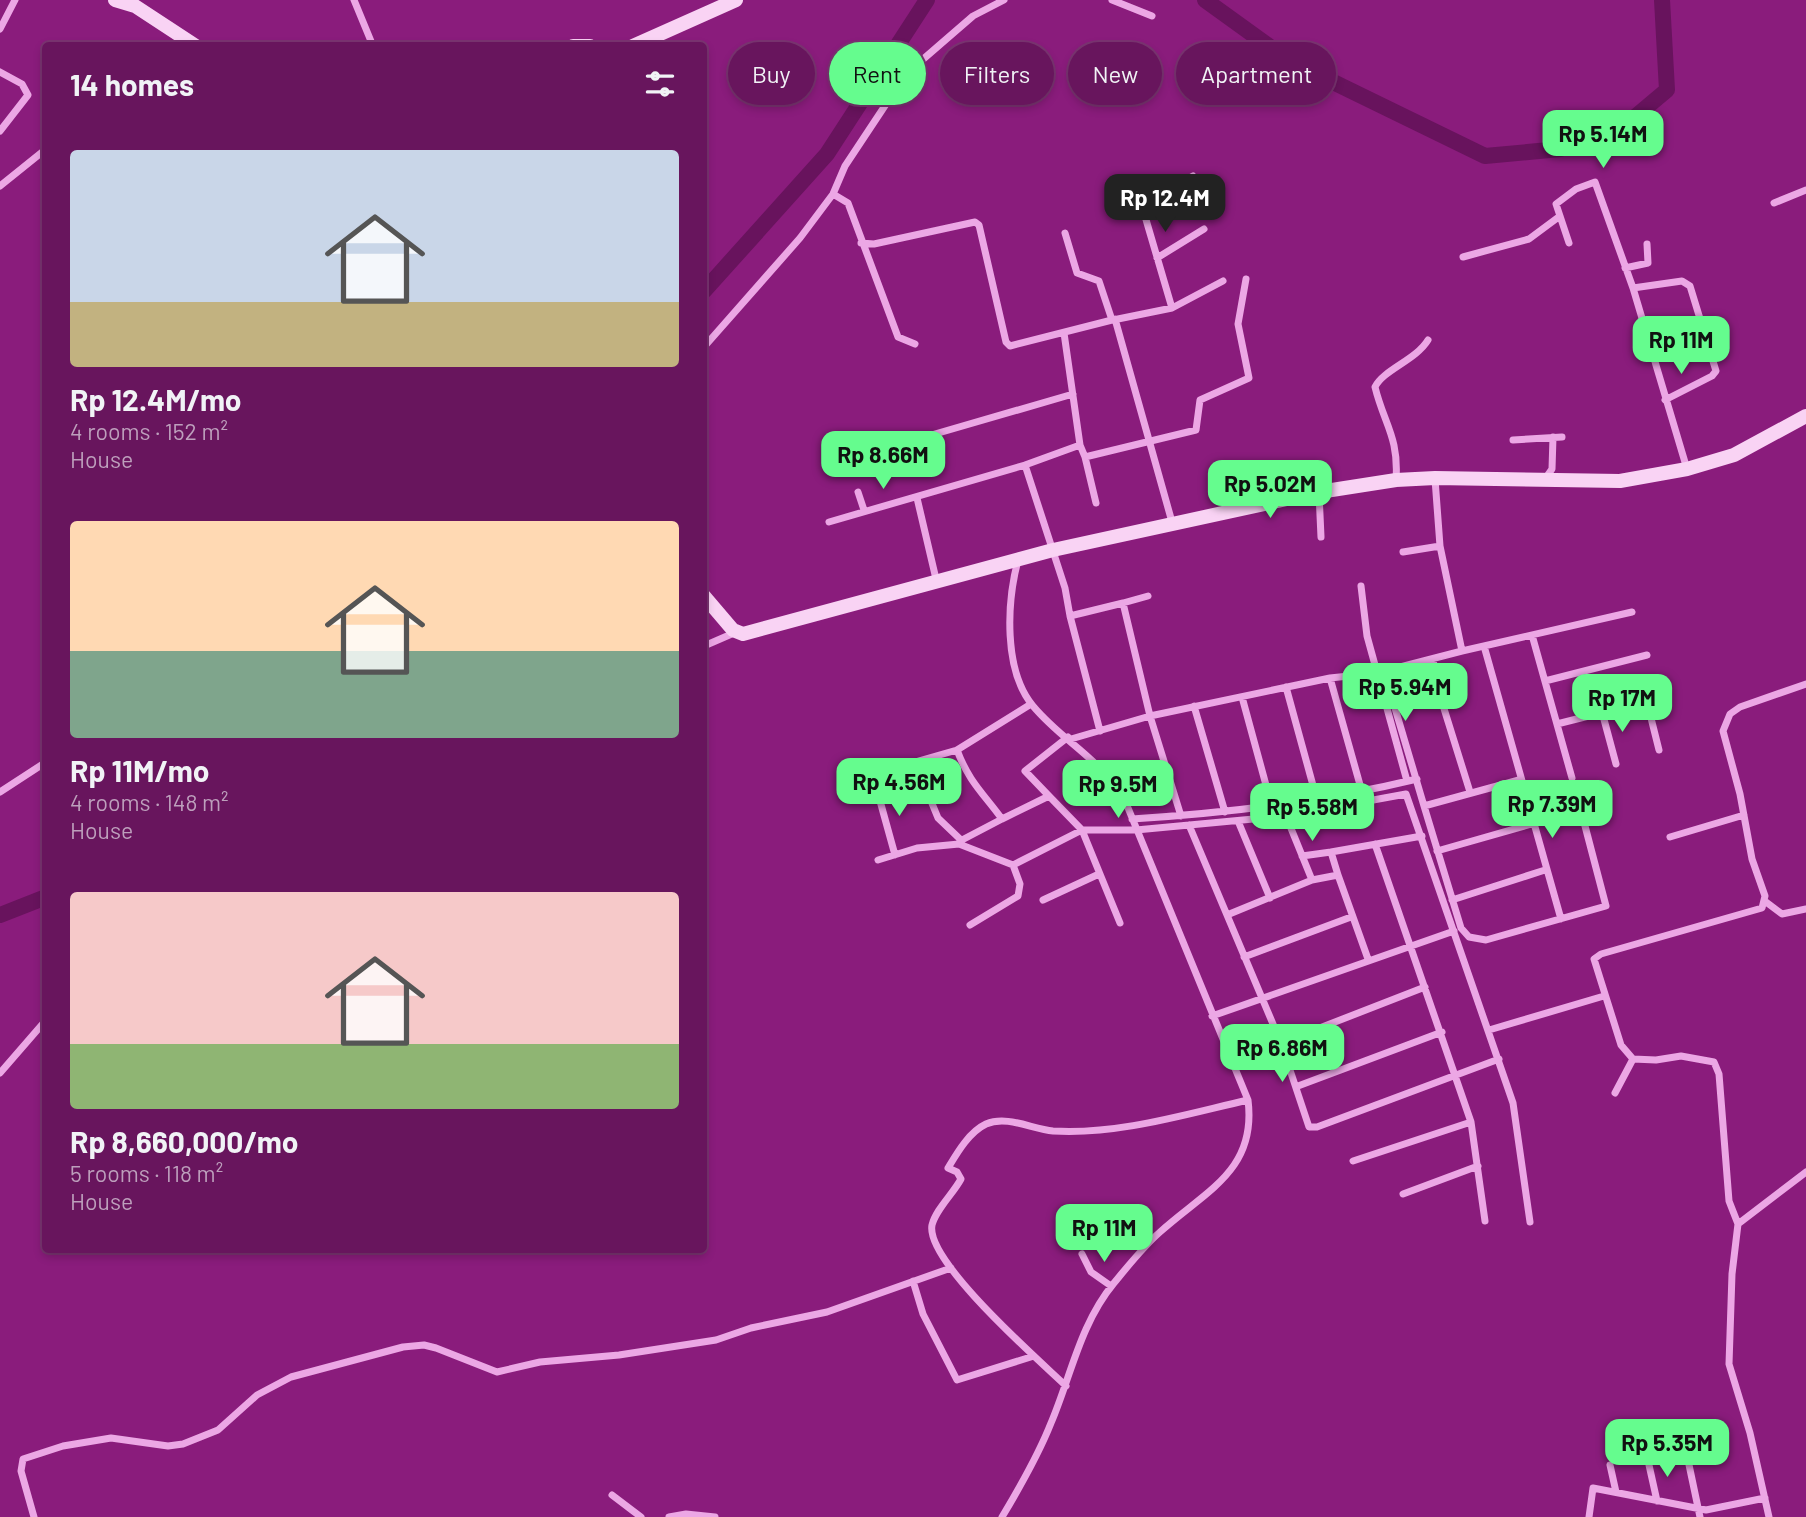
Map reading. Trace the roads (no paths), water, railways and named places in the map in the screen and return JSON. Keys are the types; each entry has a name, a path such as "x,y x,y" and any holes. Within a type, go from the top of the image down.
{"street":[{"path":"0,29 15,0"},
{"path":"115,0 136,3 190,42"},
{"path":"354,0 371,42"},
{"path":"642,42 736,0"},
{"path":"707,344 756,290 833,194 845,166 906,74 973,16 1004,0"},
{"path":"1112,0 1152,16"},
{"path":"0,72 22,84 28,95 0,131"},
{"path":"0,186 42,152"},
{"path":"1172,307 1142,204 1194,176"},
{"path":"1569,243 1556,208 1557,202 1576,189 1595,182 1633,288 1687,469"},
{"path":"1774,203 1806,190"},
{"path":"833,194 848,203 898,337 915,344"},
{"path":"1463,257 1528,239 1560,216"},
{"path":"861,243 874,244 975,222 979,225 1006,344 1013,345 1172,307 1223,281"},
{"path":"1157,258 1204,229"},
{"path":"1065,233 1077,272 1100,283 1114,320 1172,523"},
{"path":"1625,268 1648,263 1647,244"},
{"path":"1085,457 1193,432 1198,426 1200,400 1249,378 1238,324 1246,279"},
{"path":"1633,288 1688,283 1717,371 1665,400"},
{"path":"1065,333 1080,445 1096,503"},
{"path":"1396,480 1398,465 1392,430 1375,387 1379,380 1405,364 1429,340"},
{"path":"904,443 1073,394"},
{"path":"707,599 735,632 743,634 936,579 1172,523 1319,492 1396,480 1435,478 1620,481 1687,469 1734,455 1806,416"},
{"path":"1545,480 1552,469 1553,437"},
{"path":"1513,440 1562,437"},
{"path":"829,522 1025,465 1080,445"},
{"path":"1025,465 1065,587 1100,731"},
{"path":"1435,478 1440,546 1462,651"},
{"path":"858,492 864,510"},
{"path":"1319,492 1321,537"},
{"path":"917,498 936,579"},
{"path":"1403,552 1440,546"},
{"path":"1002,1517 1038,1452 1066,1386 1081,1341 1111,1286 1159,1233 1220,1185 1243,1153 1251,1121 1248,1100 1132,818 1114,782 1031,704 1013,659 1008,626 1011,584 1018,559"},
{"path":"1361,586 1367,636 1417,779 1461,928 1476,940 1606,905 1532,635"},
{"path":"1070,616 1148,596"},
{"path":"1123,603 1150,716 1181,816"},
{"path":"1120,923 1082,830 1025,771 1069,738 1194,706 1331,678 1380,672 1632,611"},
{"path":"707,645 735,632"},
{"path":"1484,646 1519,780 1561,919"},
{"path":"1545,681 1647,655"},
{"path":"1433,660 1470,792"},
{"path":"1380,672 1407,781"},
{"path":"1331,678 1362,792"},
{"path":"1806,684 1740,707 1725,720 1725,741 1766,902 1782,914 1806,909"},
{"path":"1286,687 1317,800"},
{"path":"1242,697 1272,807"},
{"path":"895,855 877,790 880,780 888,772 957,750 1031,704"},
{"path":"1557,724 1646,704 1659,750"},
{"path":"1194,706 1225,812"},
{"path":"1601,712 1616,764"},
{"path":"957,750 975,789 1002,819"},
{"path":"915,762 938,818 960,841 1013,865 1020,884 1018,896 970,925"},
{"path":"0,792 42,765"},
{"path":"1132,818 1272,807 1362,792 1417,779"},
{"path":"1424,806 1519,780"},
{"path":"1013,865 1082,830 1136,830 1286,816 1406,794 1499,1059 1517,1119 1530,1222"},
{"path":"878,860 927,846 960,841 1049,796"},
{"path":"1437,851 1581,810"},
{"path":"1670,837 1744,815"},
{"path":"1286,816 1312,880"},
{"path":"1238,821 1270,898"},
{"path":"1189,825 1281,1042 1298,1086 1306,1124 1313,1128 1499,1059"},
{"path":"1302,856 1422,836"},
{"path":"1375,844 1457,1075 1471,1122 1485,1221"},
{"path":"1331,852 1351,917 1368,959"},
{"path":"1452,900 1545,870"},
{"path":"1043,900 1099,874"},
{"path":"1227,915 1312,880 1338,875"},
{"path":"1633,1059 1621,1045 1594,964 1596,956 1755,911 1766,902"},
{"path":"1244,957 1351,917"},
{"path":"1212,1016 1454,931"},
{"path":"1281,1042 1425,988"},
{"path":"1489,1030 1604,996"},
{"path":"0,1073 42,1025"},
{"path":"1298,1086 1442,1032"},
{"path":"1633,1059 1698,1056 1714,1062 1717,1067 1729,1201 1738,1224 1730,1300 1729,1364 1769,1517"},
{"path":"1615,1093 1633,1059"},
{"path":"1066,1386 988,1313 951,1268 932,1226 961,1179 957,1172 948,1168 978,1129 1006,1121 1031,1129 1076,1130 1151,1122 1248,1100"},
{"path":"1353,1161 1471,1122"},
{"path":"1403,1194 1478,1166"},
{"path":"1738,1224 1806,1172"},
{"path":"1082,1254 1091,1272 1111,1286"},
{"path":"34,1517 21,1471 23,1459 63,1446 111,1438 168,1446 183,1444 218,1430 257,1395 291,1377 413,1346 436,1348 497,1372 540,1362 609,1357 716,1340 751,1328 827,1312 951,1268"},
{"path":"913,1281 923,1314 957,1380 1034,1356"},
{"path":"1688,1460 1699,1513"},
{"path":"1610,1465 1616,1492"},
{"path":"1649,1465 1657,1500"},
{"path":"1589,1517 1593,1488 1657,1500 1699,1513 1765,1498"},
{"path":"612,1495 641,1517"},
{"path":"669,1517 687,1514 715,1517"}],"waterway":[{"path":"707,288 827,154 927,0"},
{"path":"1205,0 1288,60 1485,156 1560,149 1629,122 1667,90 1662,0"},
{"path":"0,915 42,899"}]}
